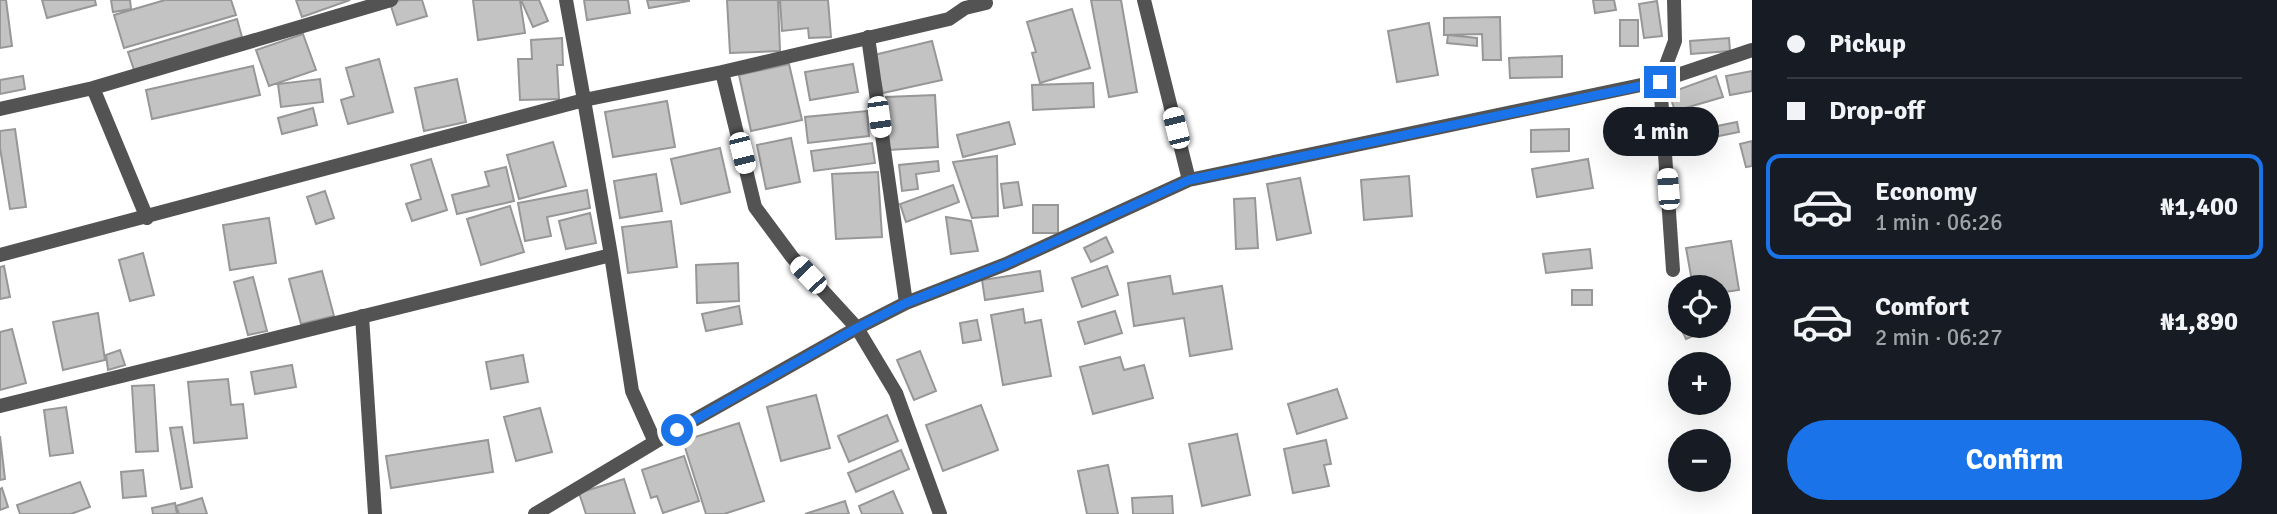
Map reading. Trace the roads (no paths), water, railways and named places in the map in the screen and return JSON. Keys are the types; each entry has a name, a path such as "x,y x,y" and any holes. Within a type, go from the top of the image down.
{"street":[{"path":"0,109 93,88 391,0"},
{"path":"566,0 632,391 655,442"},
{"path":"1144,0 1189,180"},
{"path":"1673,270 1660,82 1675,41 1674,0"},
{"path":"0,255 584,100 722,72 949,19 965,8 990,1"},
{"path":"868,37 906,303"},
{"path":"535,514 655,442 857,328 906,303 1006,264 1189,180 1660,82 1752,50"},
{"path":"722,72 755,207 792,257 857,328 896,393 940,514"},
{"path":"93,88 147,218"},
{"path":"0,406 611,255"},
{"path":"362,316 375,514"}]}
